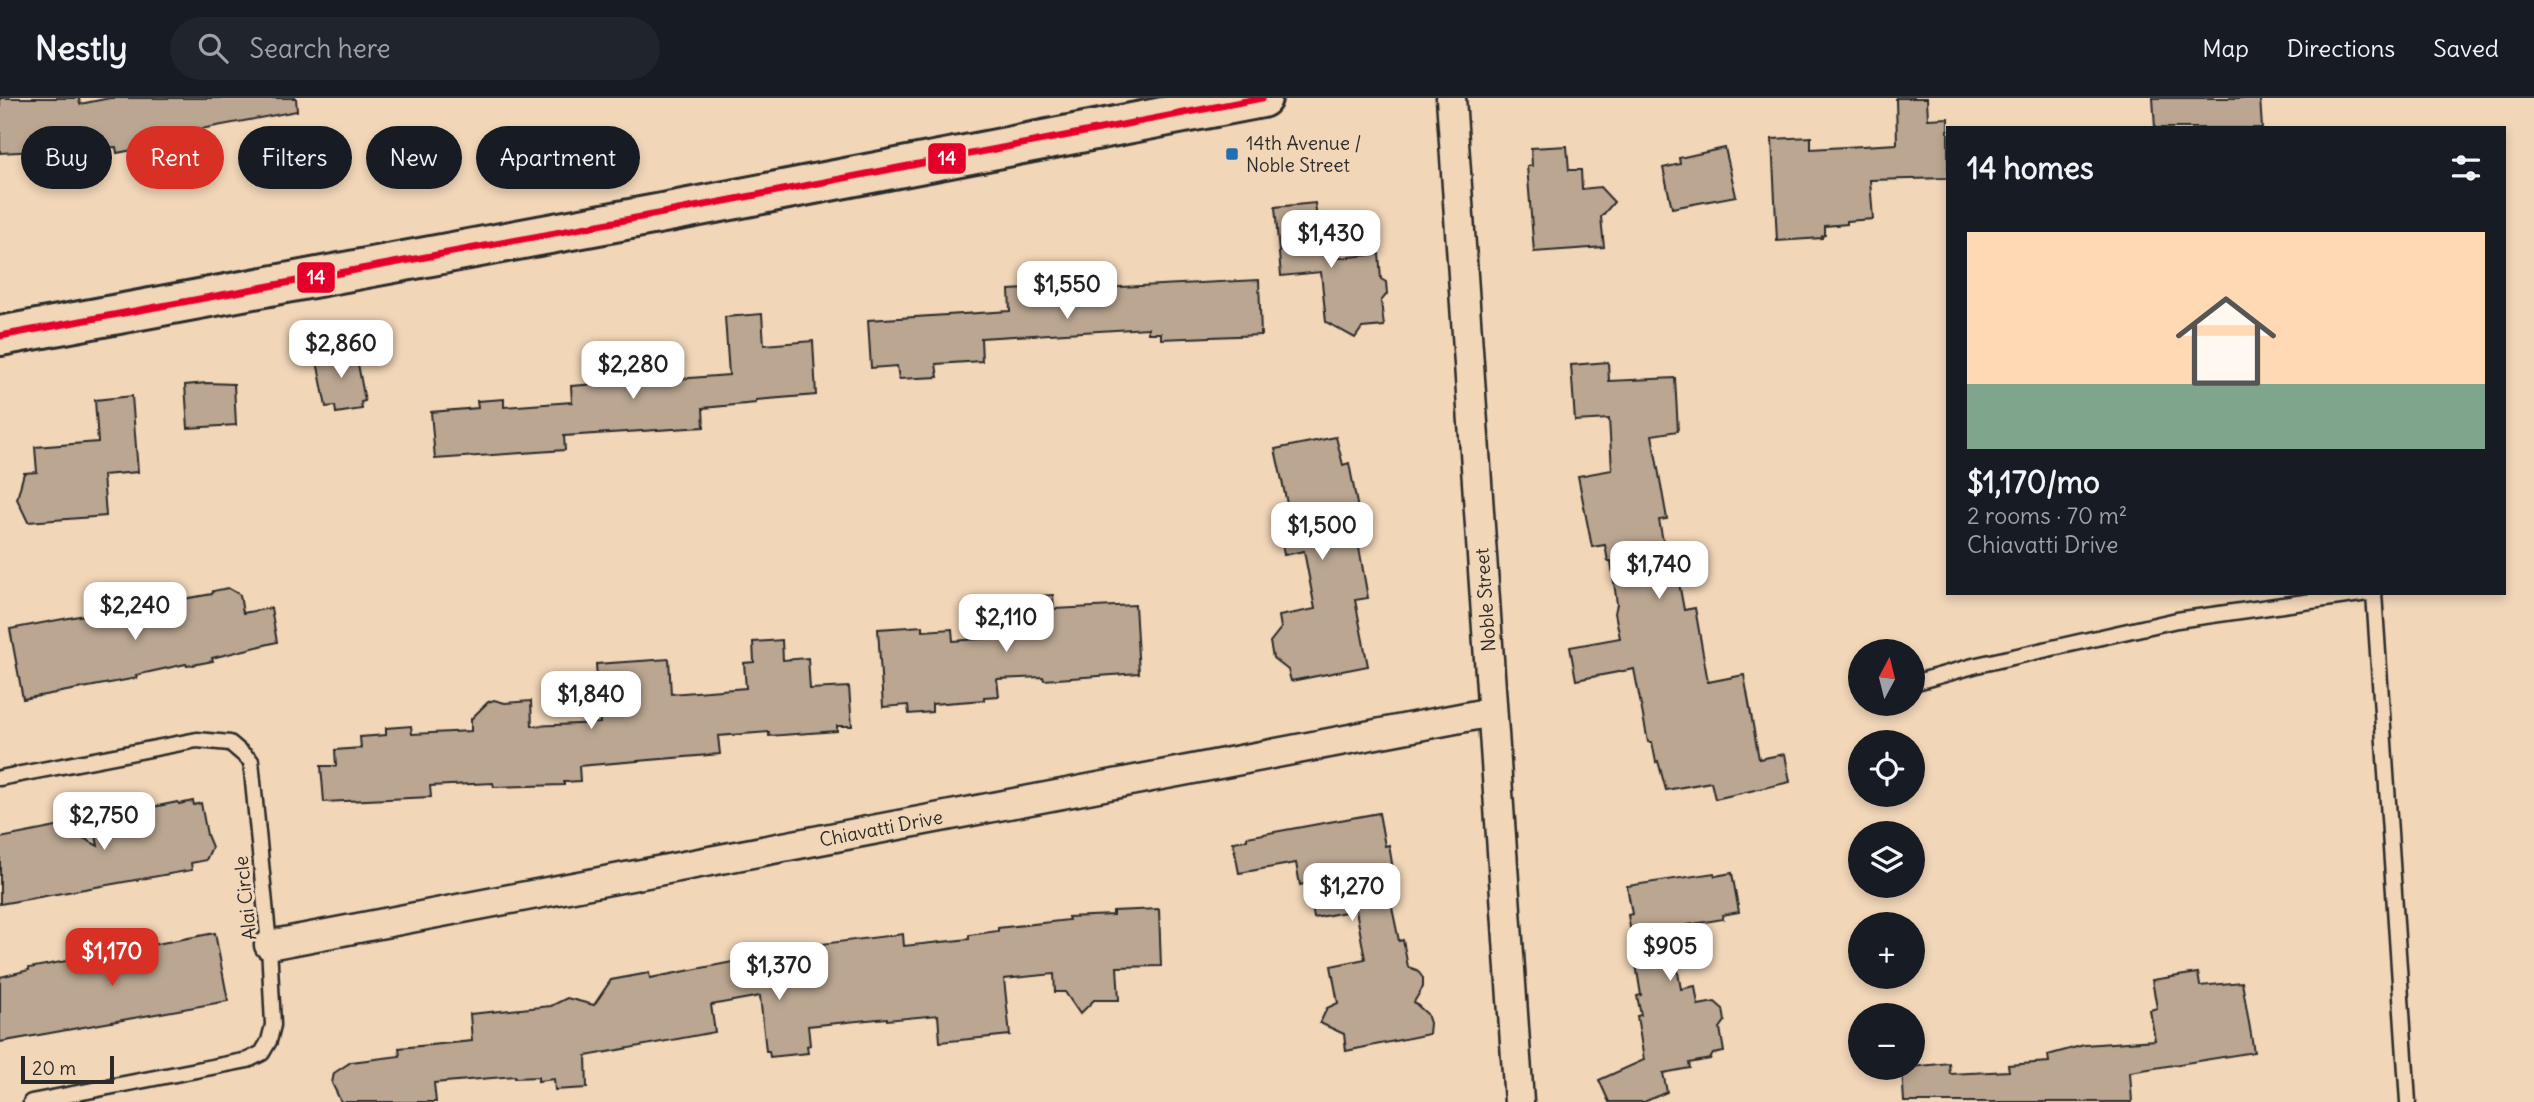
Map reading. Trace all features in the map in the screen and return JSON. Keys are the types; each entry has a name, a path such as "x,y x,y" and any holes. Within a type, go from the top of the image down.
{"main road":[{"path":"0,336 1262,98"}],"street":[{"name":"Noble Street","path":"1451,98 1519,1102"},
{"name":"Chiavatti Drive","path":"269,945 1492,712"}],"lane":[{"path":"1925,680 1977,665 2177,620 2354,595"},
{"path":"2374,595 2407,1102"},
{"name":"Alai Circle","path":"0,778 197,740 230,743 251,761 269,945 273,1025 269,1041 262,1053 248,1060 31,1102"}],"building":[{"path":"0,98 79,98 80,104 110,98 296,98 297,111 216,126 126,126 126,151 117,153 116,147 112,147 112,126 21,126 21,152 0,153"},
{"path":"1896,98 1927,98 1928,119 1948,118 1946,178 1870,180 1873,219 1825,226 1825,235 1822,238 1777,241 1772,139 1811,137 1811,149 1897,144"},
{"path":"2153,98 2260,98 2262,126 2155,126"},
{"path":"1567,146 1569,170 1581,170 1582,189 1600,187 1614,202 1601,217 1604,247 1534,252 1527,166 1532,166 1531,148"},
{"path":"1725,148 1736,196 1672,208 1663,168 1680,164 1679,158"},
{"path":"1315,203 1317,220 1326,219 1330,259 1379,254 1381,279 1386,282 1387,294 1381,301 1384,326 1362,328 1355,338 1326,322 1321,272 1281,276 1275,207"},
{"path":"1259,280 1261,335 1161,339 1161,333 1148,333 1148,328 981,338 982,361 936,364 938,377 899,379 897,366 871,368 868,320 1010,311 1009,290 1101,284 1101,288"},
{"path":"762,314 764,345 813,341 816,395 703,408 704,427 564,436 565,450 435,459 431,412 478,408 477,401 504,399 504,407 572,402 571,386 624,382 624,374 650,373 650,381 729,375 725,317"},
{"path":"355,348 365,401 361,402 362,409 336,413 335,406 326,407 316,356"},
{"path":"1608,362 1609,381 1675,378 1678,431 1652,435 1667,519 1659,520 1669,573 1677,572 1684,610 1695,608 1708,682 1744,675 1759,759 1785,754 1790,782 1715,799 1711,782 1666,790 1652,742 1648,742 1634,669 1576,680 1570,647 1620,638 1611,561 1608,561 1605,545 1592,547 1578,476 1612,470 1609,419 1575,421 1571,365"},
{"path":"234,384 236,425 188,428 185,385"},
{"path":"132,396 138,472 103,475 106,516 28,522 17,499 24,473 37,472 35,447 98,442 95,400"},
{"path":"1336,437 1343,465 1349,463 1364,540 1358,542 1368,598 1355,600 1368,666 1291,681 1288,670 1273,658 1270,642 1281,628 1279,616 1315,609 1304,551 1284,555 1278,520 1290,517 1275,449"},
{"path":"228,588 240,595 243,613 271,608 277,642 212,658 213,661 186,664 136,675 137,678 23,699 10,629 169,599 172,601 212,594 213,591"},
{"path":"1053,595 1054,609 1135,605 1139,673 1044,680 1043,677 997,679 999,696 984,697 984,700 932,704 932,712 909,714 908,705 883,707 878,629 923,626 923,631 952,629 953,641 1018,636 1016,597"},
{"path":"782,640 783,660 808,658 810,689 849,687 852,726 837,726 837,731 769,736 769,732 718,736 720,754 579,766 580,781 564,782 564,785 494,787 493,783 430,786 431,797 324,802 321,766 336,766 335,750 361,748 360,737 386,735 386,728 411,726 412,734 471,731 471,719 488,702 494,700 505,703 531,701 532,726 600,723 596,664 669,659 671,694 746,688 744,663 754,662 753,642"},
{"path":"193,801 194,805 201,803 212,847 206,860 191,863 192,870 0,904 0,838 61,826 98,846 93,819"},
{"path":"1379,813 1385,846 1389,845 1393,869 1389,870 1394,898 1391,903 1399,941 1403,940 1408,967 1417,970 1423,978 1423,987 1414,1002 1427,1014 1429,1034 1346,1051 1344,1034 1320,1023 1327,1008 1338,1003 1331,966 1365,959 1356,910 1314,918 1308,883 1300,885 1296,863 1239,873 1233,842 1247,840 1247,837"},
{"path":"1714,873 1715,876 1732,873 1739,912 1722,915 1723,919 1687,925 1688,931 1671,934 1681,989 1695,986 1698,1005 1715,1002 1723,1009 1725,1021 1720,1028 1724,1052 1713,1054 1710,1059 1689,1063 1690,1068 1663,1073 1667,1092 1644,1102 1609,1102 1599,1080 1644,1060 1637,1016 1641,1015 1637,996 1641,995 1628,915 1632,914 1627,886"},
{"path":"1159,909 1161,966 1117,967 1119,1000 1094,1000 1080,1014 1065,992 1055,992 1054,974 1004,979 1010,1035 940,1042 938,1015 887,1018 808,1026 808,1053 770,1057 769,1051 766,1051 760,996 711,1005 715,1032 586,1056 587,1088 555,1090 554,1079 538,1081 538,1077 515,1076 434,1083 436,1102 341,1102 332,1083 334,1073 351,1062 400,1056 399,1048 472,1041 470,1014 551,1006 567,998 594,1005 611,980 649,973 650,978 743,960 743,957 773,954 772,950 903,934 904,946 969,939 969,935 998,931 998,928 1069,920 1068,917"},
{"path":"215,933 228,1001 0,1042 0,977 29,968"},
{"path":"2198,973 2200,986 2242,982 2254,1052 2130,1072 2132,1102 1904,1102 1903,1080 1925,1080 1925,1066 1949,1063 1950,1074 2009,1071 2008,1065 2049,1062 2048,1055 2084,1045 2155,1040 2150,1010 2157,1008 2152,980"}],"transit line":[{"name":"14","path":"0,336 1262,98"}],"place":[{"name":"14th Avenue / Noble Street","path":"1232,154"}]}
